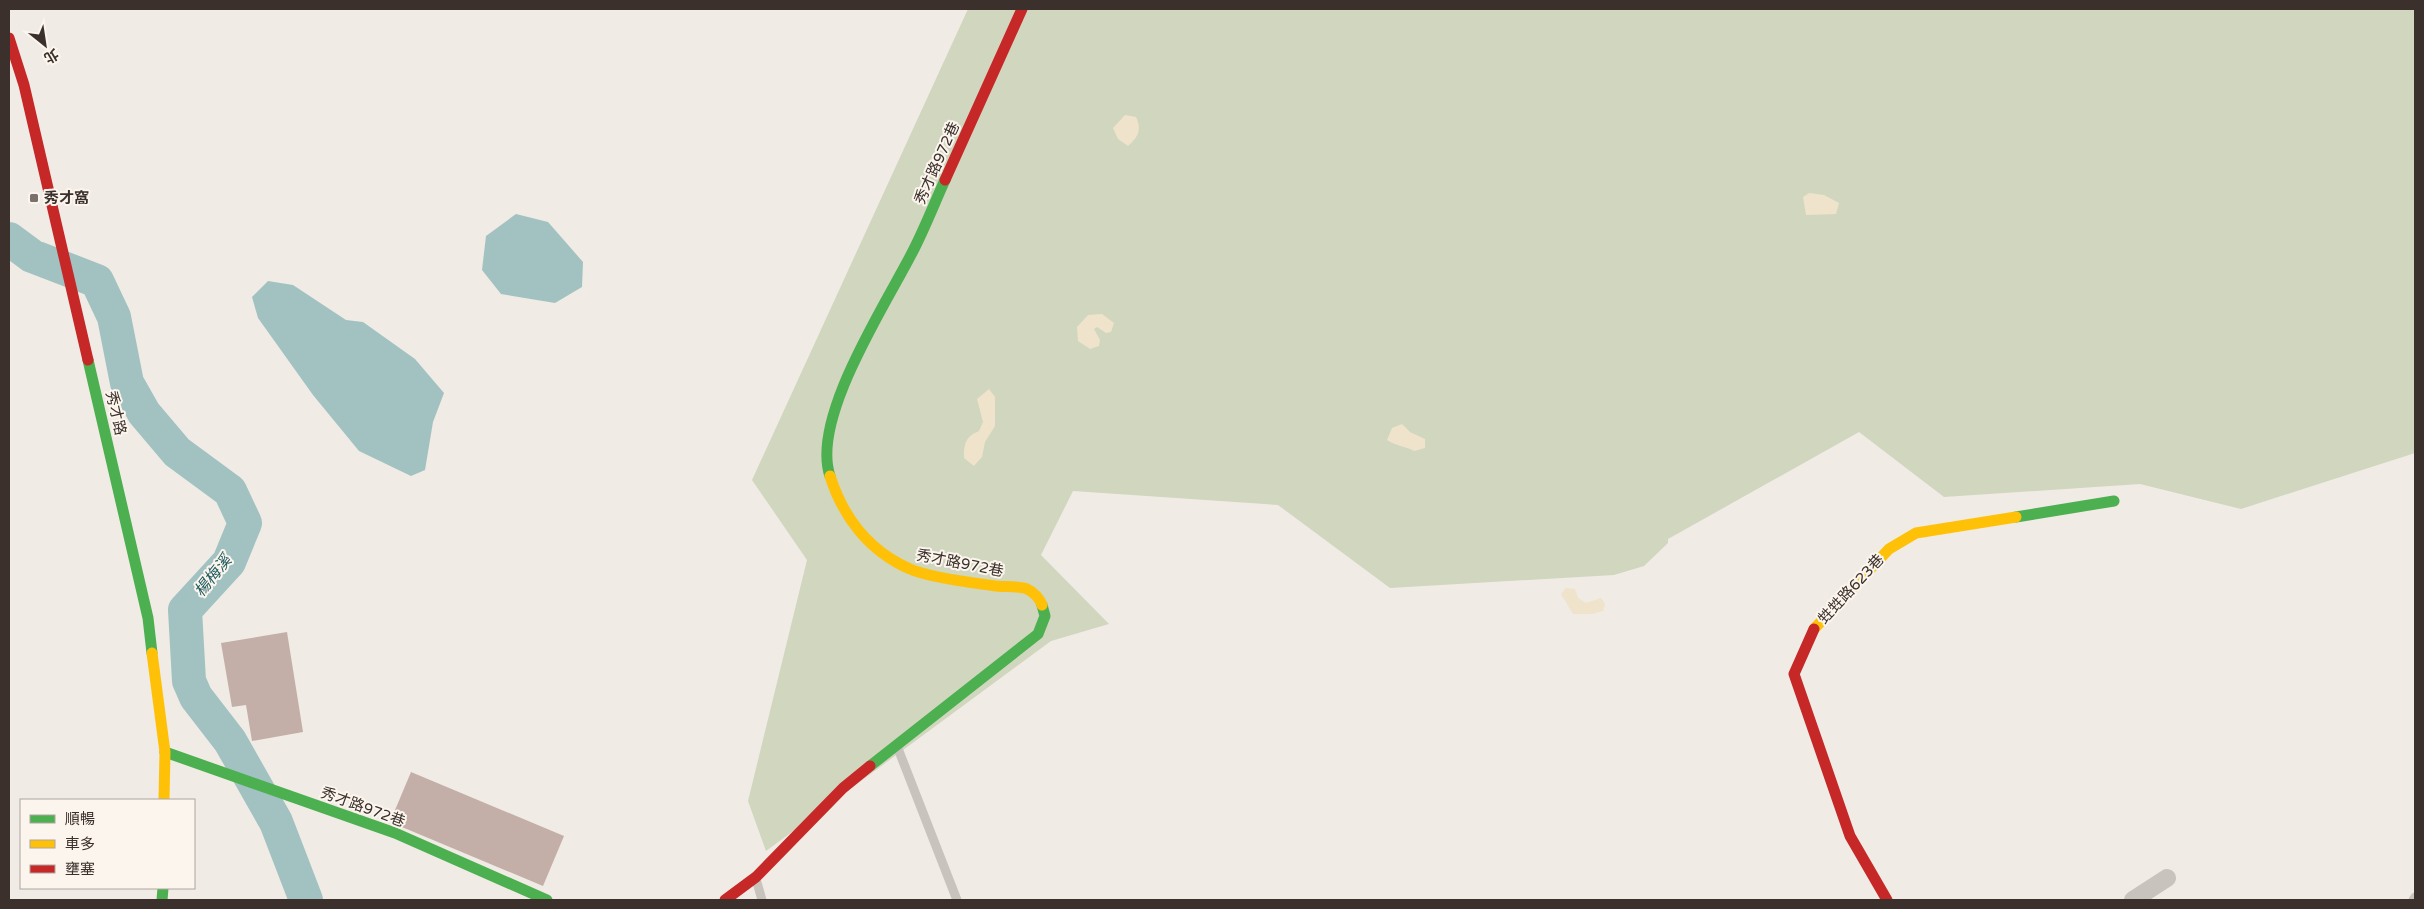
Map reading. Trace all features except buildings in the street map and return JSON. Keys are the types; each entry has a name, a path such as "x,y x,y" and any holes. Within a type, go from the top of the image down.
{"street":[{"name":"秀才路972巷","path":"725,900 756,877 843,788 896,744 1038,634 1045,616 1040,599 1027,589 972,583 910,569 873,546 853,526 837,498 828,470 828,444 837,400 863,342 915,247 1022,9"},
{"name":"秀才路","path":"9,38 148,618 166,752 164,799"},
{"name":"甡甡路623巷","path":"1887,900 1850,836 1794,674 1815,628 1889,549 1916,533 2114,501"},
{"name":"秀才路972巷","path":"166,752 395,833 547,900"},
{"path":"2133,900 2168,878"}],"lane":[{"path":"896,744 957,900"},
{"path":"756,877 762,900"}],"green space":[{"path":"968,9 2415,9 2415,453 2241,509 2140,484 1944,497 1859,432 1668,539 1668,543 1644,566 1614,575 1390,588 1278,505 1073,491 1041,555 1109,624 1051,641 766,851 748,801 807,560 752,480"}],"sand":[{"path":"1125,115 1136,117 1139,126 1137,136 1128,146 1118,139 1113,128"},
{"path":"1809,193 1824,195 1839,203 1836,214 1806,215 1803,197"},
{"path":"1102,314 1114,323 1111,332 1106,333 1097,327 1094,329 1100,340 1099,346 1090,349 1078,341 1077,327 1088,315"},
{"path":"989,389 995,397 995,426 985,442 982,457 974,466 964,458 965,445 968,438 979,431 983,422 977,399"},
{"path":"1402,424 1410,432 1425,439 1425,448 1414,451 1387,440 1392,428"},
{"path":"1566,588 1575,589 1578,598 1586,603 1601,598 1605,604 1603,611 1592,614 1573,614 1561,594"}],"water":[{"path":"516,214 548,222 583,262 582,287 555,303 501,294 482,270 486,236"},
{"path":"268,281 293,285 346,320 363,322 415,359 444,393 433,422 425,470 411,476 359,451 313,395 258,318 252,297"}],"waterway":[{"name":"楊梅溪","path":"9,239 32,256 97,281 114,317 127,383 144,413 177,452 230,491 245,523 229,562 185,610 189,681 196,697 230,741 276,822 306,900"}],"traffic: fast":[{"path":"830,476 827,451 831,423 841,392 871,327 915,247 945,180"},
{"path":"88,360 148,618 152,653"},
{"path":"2016,517 2114,501"},
{"path":"870,766 1038,634 1045,616 1042,605"},
{"path":"165,752 395,833 547,900"},
{"path":"162,900 163,889"}],"traffic: slow":[{"path":"830,476 835,491 850,519 870,542 895,562 910,569 940,578 1027,589 1040,600 1042,605"},
{"path":"1814,629 1889,549 1916,533 2016,517"},
{"path":"152,653 165,752 164,799"}],"traffic: jam":[{"path":"945,180 1022,9"},
{"path":"9,38 24,85 88,360"},
{"path":"1814,629 1794,674 1850,836 1887,900"},
{"path":"725,900 756,877 843,788 870,766"}],"place":[{"name":"秀才窩","path":"34,198"}]}
